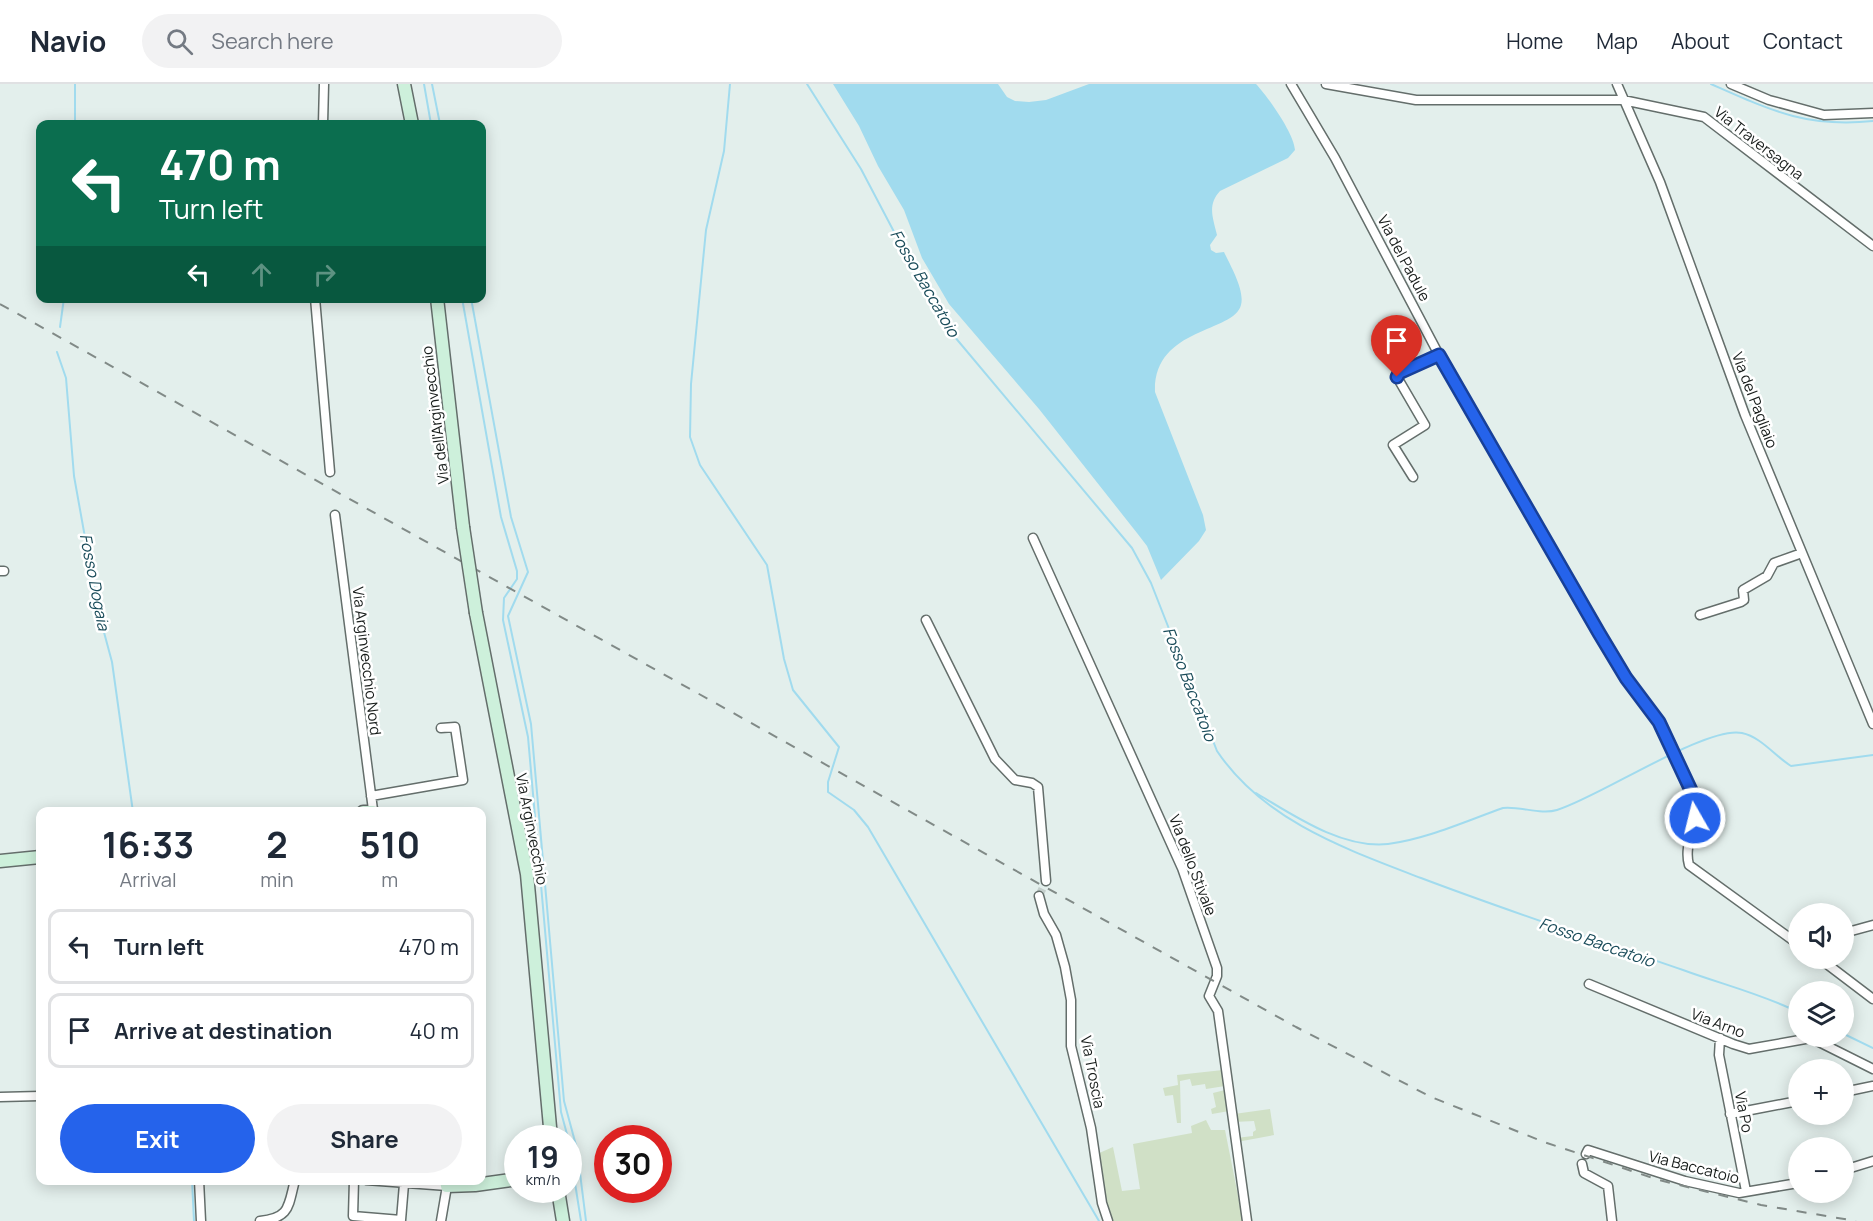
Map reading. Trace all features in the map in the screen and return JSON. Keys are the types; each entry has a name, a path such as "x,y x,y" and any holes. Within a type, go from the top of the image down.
{"main road":[{"path":"404,84 411,120"},
{"name":"Via dell'Arginvecchio","path":"437,303 463,527"},
{"name":"Via Arginvecchio","path":"463,527 476,613 527,873 550,1125"},
{"path":"0,861 36,857"},
{"path":"486,1183 504,1181"},
{"path":"560,1203 563,1221"}],"street":[{"path":"323,120 324,84"},
{"name":"Via Traversagna","path":"1326,84 1416,100 1623,100 1669,107 1710,119 1873,246"},
{"name":"Via del Pagliaio","path":"1617,84 1660,182 1745,416 1873,724"},
{"path":"1731,84 1769,100 1824,115 1873,112"},
{"name":"Via del Padule","path":"1295,85 1439,355 1599,633 1632,687 1653,712 1696,801 1688,847 1689,865 1788,937"},
{"path":"315,303 330,472"},
{"path":"1413,477 1394,446 1425,425 1397,377 1399,373 1439,355"},
{"name":"Via Arginvecchio Nord","path":"335,515 370,807"},
{"name":"Via dello Stivale","path":"1033,538 1182,868 1217,968 1217,976 1209,996 1218,1011 1247,1221"},
{"path":"1700,615 1741,602 1744,600 1745,587 1767,576 1774,563 1802,553"},
{"path":"926,620 994,759 1015,780 1032,783 1038,787 1046,881"},
{"path":"370,796 463,780 454,727 441,728"},
{"name":"Via Troscia","path":"1039,896 1041,907 1056,935 1065,967 1071,1000 1071,1046 1090,1128 1102,1203 1108,1221"},
{"path":"1854,930 1873,925"},
{"path":"1833,969 1873,999"},
{"name":"Via Arno","path":"1589,984 1749,1049 1816,1039 1873,1069"},
{"name":"Via Po","path":"1720,1038 1719,1055 1746,1191"},
{"path":"1854,1090 1873,1086"},
{"path":"0,1097 36,1096"},
{"path":"1730,1114 1788,1103"},
{"name":"Via Baccatoio","path":"1587,1152 1685,1181 1739,1193 1746,1191 1755,1193 1788,1185"},
{"path":"1854,1167 1873,1161"},
{"path":"1582,1164 1584,1173 1608,1186 1612,1221"},
{"path":"200,1185 201,1221"},
{"path":"260,1221 278,1219 285,1214 294,1185"},
{"path":"354,1185 353,1216 401,1220 404,1185"},
{"path":"441,1221 446,1185"}],"green space":[{"path":"1223,1070 1225,1086 1206,1089 1205,1084 1192,1086 1190,1079 1180,1081 1181,1123 1177,1123 1173,1095 1165,1096 1163,1088 1178,1085 1177,1075"},
{"path":"1225,1090 1229,1111 1212,1114 1211,1109 1216,1107 1213,1093"},
{"path":"1270,1109 1274,1135 1237,1142 1236,1138 1253,1136 1256,1130 1254,1121 1234,1122 1234,1114"},
{"path":"1206,1120 1211,1130 1225,1130 1243,1221 1112,1221 1105,1203 1097,1154 1113,1147 1122,1191 1140,1189 1133,1144 1192,1133 1191,1126"}],"water":[{"path":"833,84 998,84 1007,97 1015,101 1029,102 1046,100 1089,84 1256,84 1280,116 1294,143 1295,150 1288,158 1220,191 1213,201 1213,217 1217,235 1210,245 1211,250 1216,253 1224,252 1239,285 1241,305 1235,314 1224,321 1179,343 1167,355 1158,371 1155,392 1203,515 1206,530 1199,541 1161,580 1147,546 1039,409 949,304 922,258 904,210 878,166 859,126"}],"waterway":[{"name":"Fosso Dogaia","path":"75,84 75,120"},
{"path":"424,84 430,120"},
{"path":"432,84 439,120"},
{"path":"730,84 724,151 706,230 691,384 690,437 700,465 767,565 784,659 793,690 839,747 828,782 828,792 854,810 868,827 1099,1221"},
{"name":"Fosso Baccatoio","path":"807,84 861,169 932,304 949,330 1132,548 1151,583 1217,751 1236,775 1258,796 1308,830 1364,856 1519,914 1756,994 1788,1008"},
{"path":"1711,84 1789,115 1828,122 1873,121"},
{"name":"Fosso Dogaia","path":"60,327 63,303"},
{"path":"463,303 501,517 517,571 517,579 504,598 503,620 528,737 561,1112 564,1125"},
{"path":"472,303 511,517 528,572 508,616 531,724 564,1101 577,1149 586,1221"},
{"name":"Fosso Dogaia","path":"57,352 66,378 74,476 98,610 112,662 132,807"},
{"path":"1256,793 1302,820 1336,836 1371,844 1388,844 1432,834 1503,808 1544,812 1557,810 1679,751 1704,740 1726,734 1749,735 1791,766 1873,755"},
{"name":"Fosso Baccatoio","path":"1854,1039 1873,1048"},
{"name":"Fosso Dogaia","path":"192,1185 194,1221"},
{"path":"578,1203 581,1221"}],"tunnel":[{"path":"1039,896 1046,881"}],"railway":[{"path":"0,304 1296,1027 1431,1097 1544,1142 1659,1180 1761,1205 1856,1221"}],"route":[{"path":"1397,377 1399,373 1439,355 1599,633 1638,696 1659,722 1696,801 1695,818"}]}
